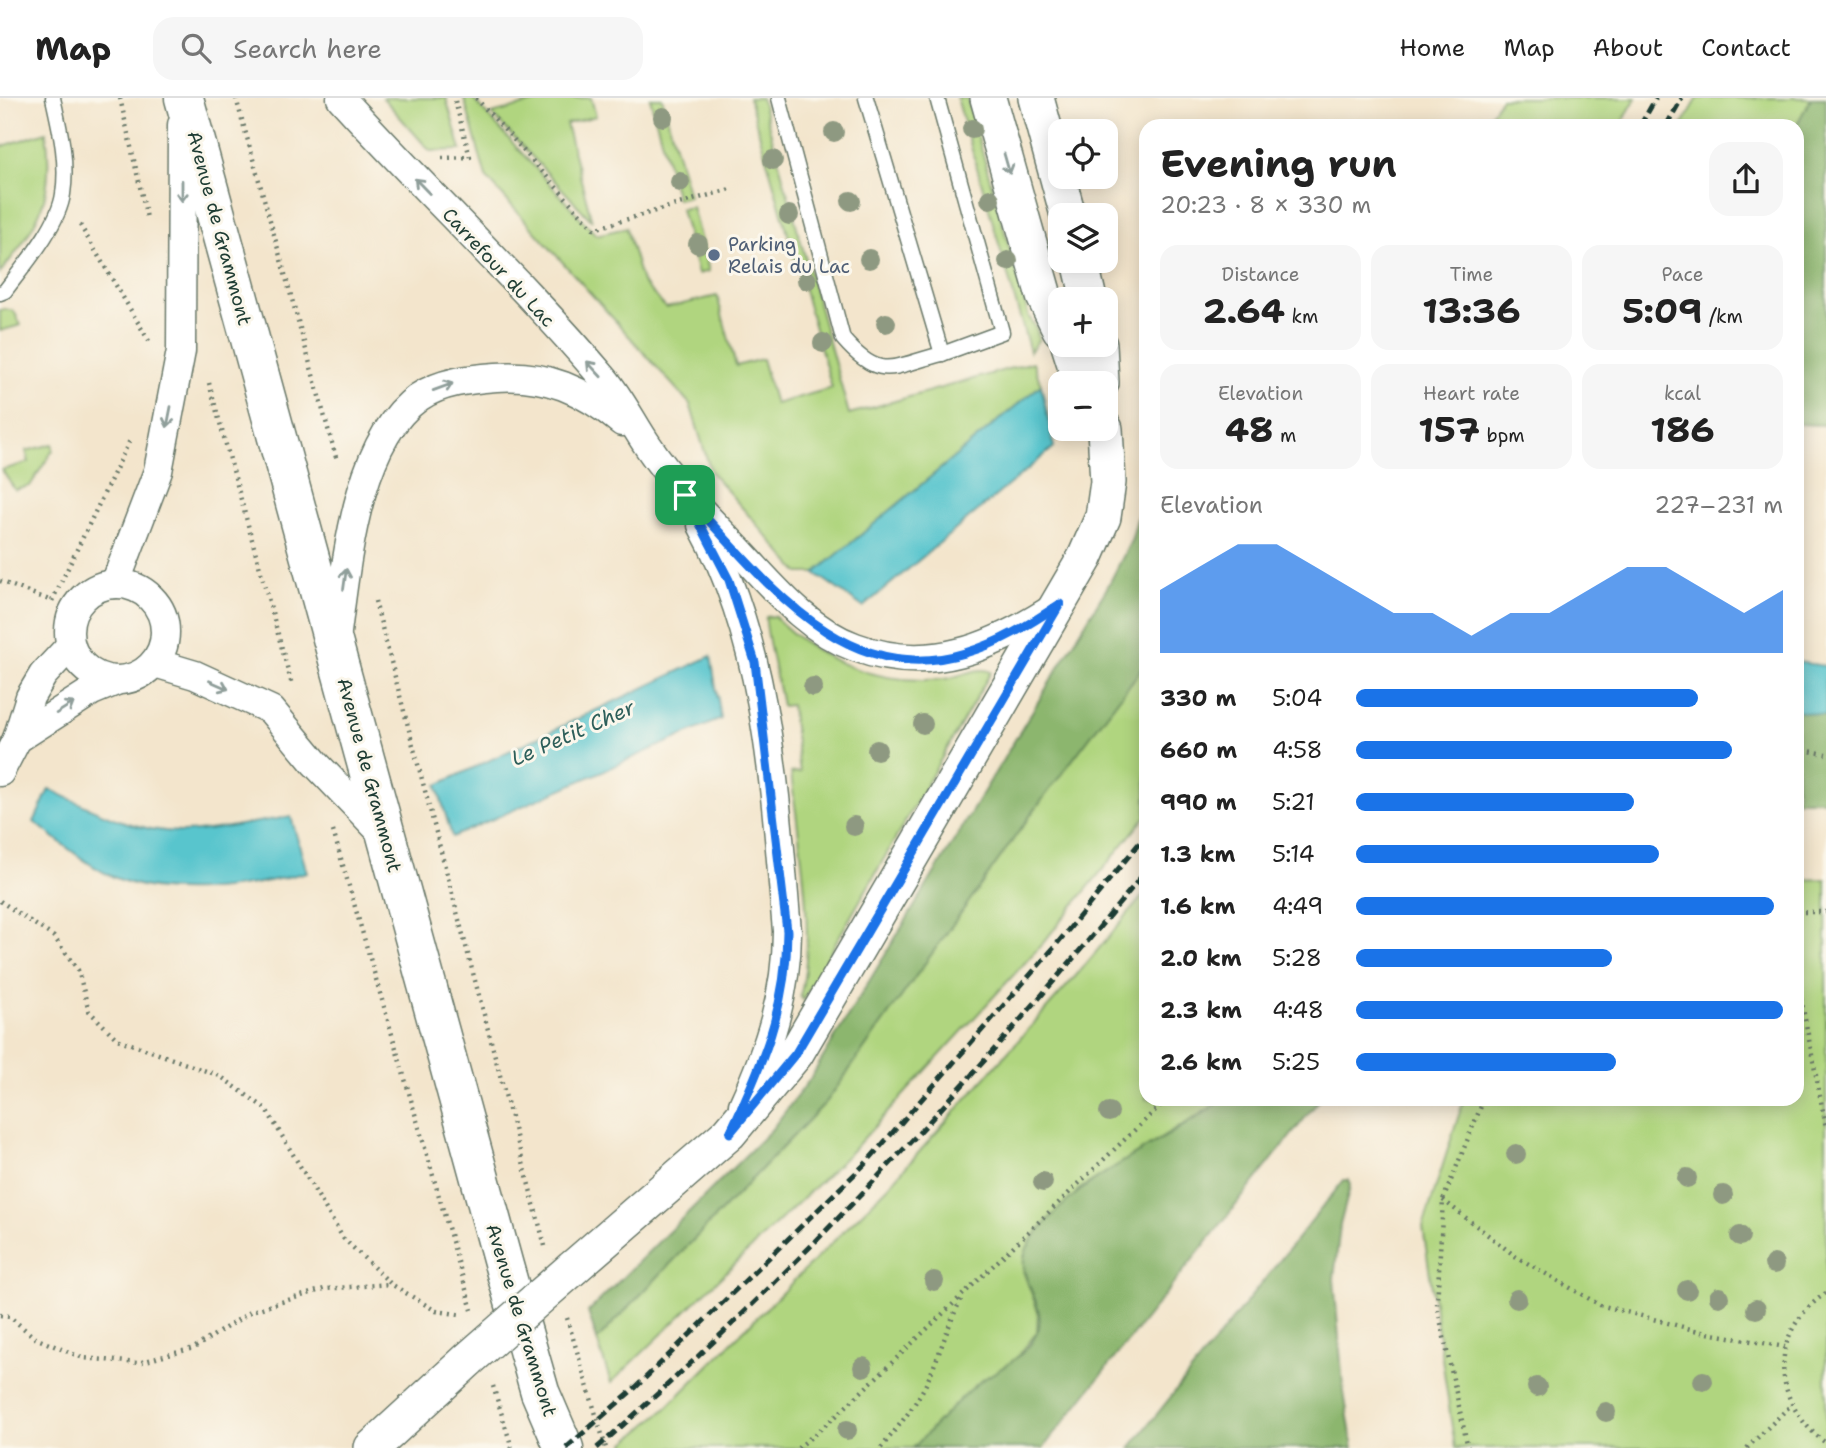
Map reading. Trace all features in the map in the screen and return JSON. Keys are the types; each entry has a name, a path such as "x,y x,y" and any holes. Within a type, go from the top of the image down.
{"main road":[{"name":"Avenue de Grammont","path":"183,98 540,1392 564,1448"},
{"path":"540,1392 551,1448"}],"street":[{"path":"115,584 158,471 181,351 183,98"},
{"name":"Carrefour du Lac","path":"341,98 605,380 647,445 685,495 793,607 816,627 869,652 886,657 927,660 965,653 1017,631 1060,604"},
{"path":"988,98 1048,304"},
{"path":"1036,98 1065,203"},
{"name":"Carrefour du Lac","path":"335,647 354,520 364,484 382,443 418,398 444,385 472,379 536,378 578,390 596,400 647,445"},
{"path":"1097,441 1108,482"},
{"path":"372,1448 470,1359 560,1259 730,1133 796,1053 1060,604 1103,517 1108,482 1106,441"},
{"name":"Carrefour du Lac","path":"685,495 729,580 755,662 787,931 787,959 775,1025 765,1058 730,1133"},
{"path":"17,739 92,691 144,673 155,663 163,649 166,633 163,617 155,602 143,592 115,584 102,586 80,601 72,614 69,630 70,646 88,671 101,678 116,681"},
{"path":"0,772 17,739 30,697 43,675 70,646"},
{"path":"155,663 195,675 271,710 315,763 387,838"}],"lane":[{"path":"0,293 5,291 34,252 63,197 63,144 53,98"},
{"path":"779,98 843,340 863,362 881,369 942,354 1002,332 937,98"},
{"path":"866,98 942,354"}],"path":[{"path":"120,98 148,222"},
{"path":"236,98 339,467"},
{"path":"476,98 594,229 730,189"},
{"path":"455,101 470,157"},
{"path":"63,197 153,348 152,335"},
{"path":"0,581 52,601 71,556 133,433"},
{"path":"374,599 560,1259"},
{"path":"1804,750 1826,754"},
{"path":"0,901 54,937 78,970 89,1011 117,1039 220,1076 266,1108 343,1238 391,1284 436,1311 474,1317"},
{"path":"1804,912 1826,912"},
{"path":"1804,1014 1826,1127"},
{"path":"798,1448 834,1418 1160,1106"},
{"path":"1468,1448 1437,1305 1443,1200 1481,1106"},
{"path":"1443,1200 1515,1256 1600,1305 1702,1332 1785,1347"},
{"path":"0,1315 9,1316 35,1338 83,1358 138,1363 194,1348 252,1311 324,1289 391,1284"},
{"path":"881,1448 909,1412 925,1385 949,1321 967,1289"},
{"path":"1826,1293 1811,1304 1795,1323 1785,1347 1783,1377 1791,1405 1807,1430 1826,1443"},
{"path":"566,1317 606,1448"},
{"path":"1747,1448 1791,1405"}],"green space":[{"path":"383,98 446,98 461,150 430,151"},
{"path":"464,98 472,98 596,235 626,228 642,282 666,308 717,296 736,366 762,359 775,404 832,388 749,98 761,98 849,414 1033,362 1041,385 815,573 799,573 711,472 690,404 486,177"},
{"path":"550,98 591,98 596,116 566,124 592,221 492,114"},
{"path":"650,98 662,98 689,196 677,199"},
{"path":"957,98 967,98 1029,317 1037,330 1039,339 1030,352"},
{"path":"1501,98 1636,98 1624,119 1488,119"},
{"path":"1698,98 1811,98 1800,119 1686,119"},
{"path":"1811,98 1826,98 1826,425 1804,424 1804,119 1800,119"},
{"path":"46,132 48,174 41,208 25,239 0,273 0,147"},
{"path":"692,207 709,271 698,274 681,209"},
{"path":"0,310 14,311 21,325 0,331"},
{"path":"53,444 53,450 30,486 15,490 2,470 29,462 26,451"},
{"path":"1139,512 1139,672 1032,813 827,1101 597,1340 588,1312 771,1130 810,1079 1108,586 1131,541"},
{"path":"774,616 811,647 852,667 874,674 920,680 944,679 981,670 991,672 803,1000 800,996 807,945 806,915 791,773 800,772 791,705 782,706 767,631 766,617"},
{"path":"1139,672 1139,825 1043,943 853,1150 611,1383 597,1340 827,1101 1032,813"},
{"path":"1804,712 1826,716 1826,800 1804,800"},
{"path":"1826,879 1826,1448 1455,1448 1423,1227 1462,1106 1804,1106 1804,880"},
{"path":"1139,900 1139,1106 1213,1106 1078,1190 1023,1271 1038,1311 1037,1332 1014,1361 977,1384 913,1448 627,1448 625,1443 665,1409 888,1187 1081,970"},
{"path":"1214,1106 1314,1106 1043,1448 913,1448 969,1391 1011,1362 1033,1341 1039,1320 1038,1309 1026,1276 1025,1254 1031,1241 1050,1217 1096,1179"},
{"path":"1344,1180 1349,1180 1350,1187 1340,1225 1334,1279 1343,1386 1353,1448 1130,1448"}],"water":[{"path":"1041,385 1048,418 1048,441 1053,441 1054,447 863,607 815,573"},
{"name":"Le Petit Cher","path":"711,656 721,719 452,837 437,785"},
{"path":"1804,663 1826,666 1826,716 1804,712"},
{"path":"49,789 114,818 148,829 165,831 210,830 291,817 307,872 259,883 205,890 152,888 128,882 87,862 34,822"}],"railway":[{"path":"1644,119 1656,98"},
{"path":"1670,119 1682,98"},
{"path":"566,1448 636,1387 866,1163 1051,951 1139,844"},
{"path":"597,1448 744,1313 884,1171 1017,1023 1139,879"}],"place":[{"name":"Parking Relais du Lac","path":"714,255"}],"route":[{"path":"685,495 793,607 816,627 851,646 886,657 927,660 965,653 1017,631 1060,604 995,710 796,1053 730,1133 765,1058 775,1025 787,959 787,931 767,742 755,662 729,580 685,495"}]}
